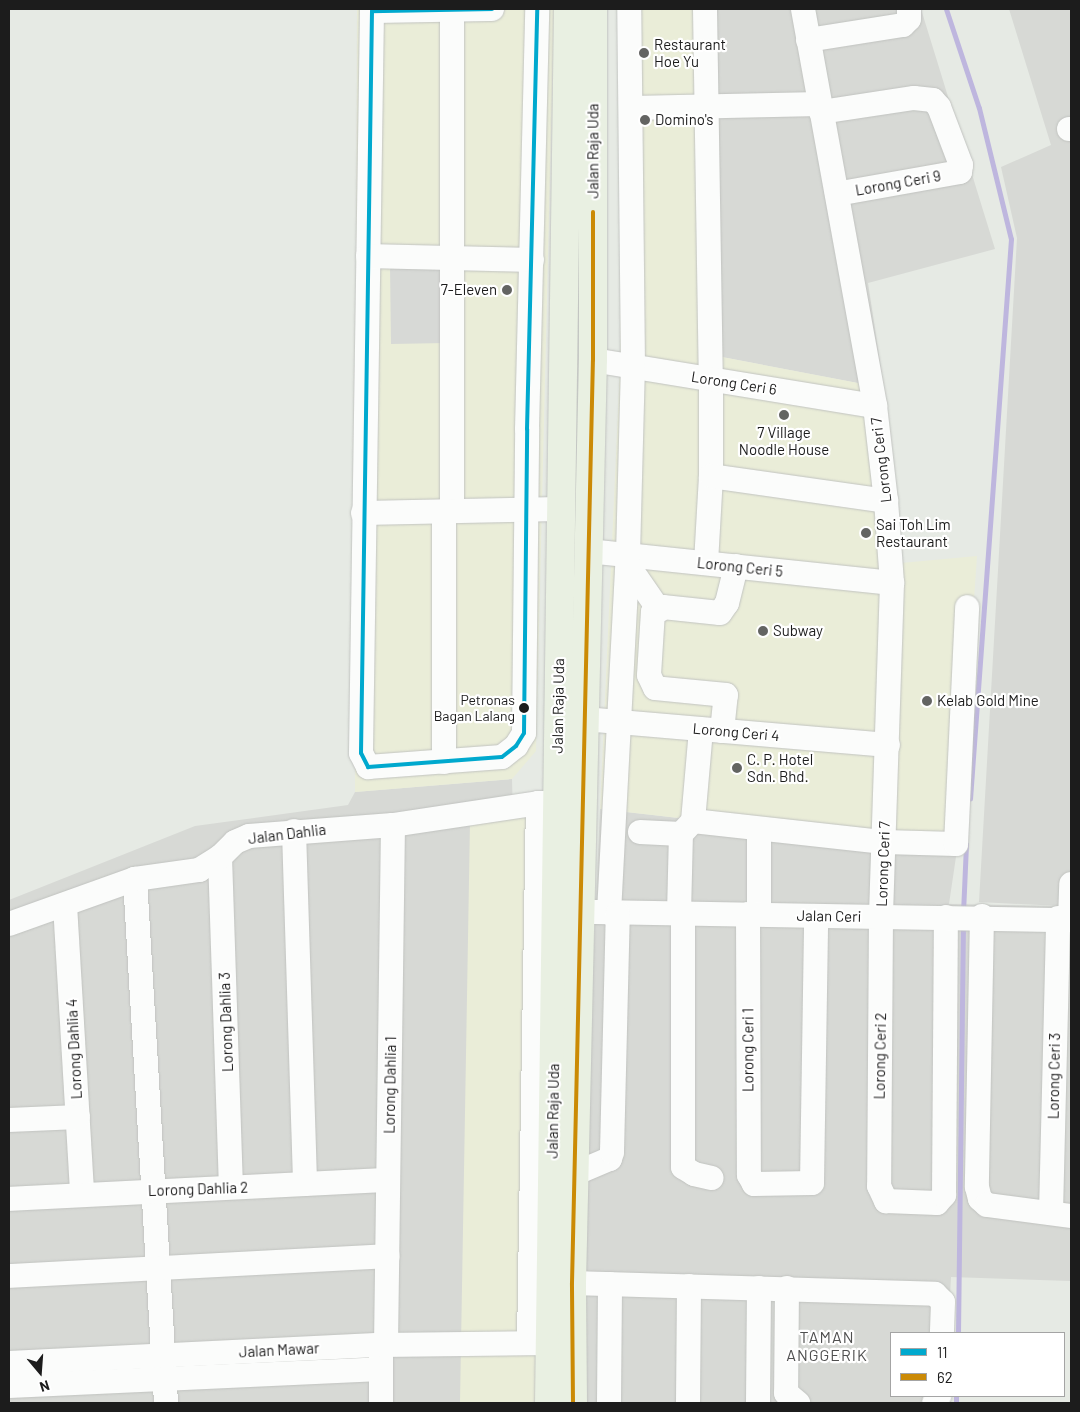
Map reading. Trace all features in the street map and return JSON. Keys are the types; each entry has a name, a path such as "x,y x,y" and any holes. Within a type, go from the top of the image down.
{"main road":[{"name":"Jalan Raja Uda","path":"568,9 559,509 559,803 569,911 574,1174 572,1283 573,1403"},
{"name":"Jalan Raja Uda","path":"559,803 584,719 593,360 593,9"},
{"name":"Jalan Raja Uda","path":"549,1403 539,1343 569,911"}],"street":[{"path":"444,762 452,257 452,9"},
{"path":"492,9 372,11 363,513 361,753 363,762 368,767 502,756 516,746 524,733 536,9"},
{"path":"574,1174 610,1159 612,1152 614,913 619,720 628,560 633,366 632,108 629,9"},
{"path":"705,9 711,379 711,476 706,563"},
{"name":"Lorong Ceri 7","path":"803,9 875,406 886,501 892,583 881,917"},
{"path":"808,40 903,25 909,14"},
{"name":"Lorong Ceri 9","path":"821,108 914,98 933,100 939,107 961,165 960,172 837,194"},
{"path":"632,108 821,108"},
{"path":"368,256 532,260"},
{"name":"Lorong Ceri 6","path":"593,360 875,406"},
{"path":"711,476 886,501"},
{"path":"363,513 559,509"},
{"name":"Lorong Ceri 5","path":"588,552 628,560 706,563 892,583"},
{"path":"628,560 659,610"},
{"path":"712,1178 694,1174 683,1167 681,914 687,827 712,730 726,695 655,688 649,675 654,612 659,610 720,613 727,603 736,566"},
{"path":"640,832 687,827 759,830 884,842 956,844 967,607"},
{"name":"Lorong Ceri 4","path":"584,719 619,720 888,746"},
{"path":"539,1343 559,803"},
{"name":"Jalan Dahlia","path":"9,924 65,905 134,878 182,875 199,870 220,857 235,842 249,836 294,831 393,825 559,803"},
{"name":"Lorong Dahlia 1","path":"381,1403 381,1369 388,1256 393,825"},
{"name":"Lorong Ceri 1","path":"759,830 754,914 749,1174 754,1184 812,1183 816,916"},
{"path":"294,831 305,1184"},
{"name":"Lorong Dahlia 3","path":"220,857 231,1187"},
{"path":"134,878 160,1269 166,1403"},
{"name":"Lorong Ceri 3","path":"1061,1214 1066,920 1071,884"},
{"name":"Lorong Dahlia 4","path":"65,905 82,1194"},
{"name":"Jalan Ceri","path":"569,911 881,917 964,916 1066,920"},
{"path":"964,916 976,1188 980,1198 987,1205 1061,1214"},
{"name":"Lorong Ceri 2","path":"881,917 881,1195 886,1201 937,1204 944,1195 964,916"},
{"path":"9,1120 78,1117"},
{"name":"Lorong Dahlia 2","path":"9,1199 155,1190 388,1180"},
{"path":"9,1276 388,1256"},
{"path":"572,1283 788,1288 935,1294 943,1302 942,1332"},
{"path":"609,1403 610,1284"},
{"path":"688,1403 689,1286"},
{"path":"758,1403 759,1288"},
{"path":"788,1288 786,1393 798,1403"},
{"name":"Jalan Mawar","path":"9,1363 383,1344 539,1343"},
{"path":"9,1386 381,1369"}],"shaded area":[{"path":"357,9 554,9 536,751 512,779 355,792"},
{"path":"622,9 705,9 722,357 884,388 901,563 977,556 957,850 600,809 620,366"},
{"path":"705,9 921,9 995,249 868,283 884,388 722,357"},
{"path":"1009,9 1071,9 1071,1281 951,1277 948,1332 890,1332 890,1397 946,1397 946,1403 581,1403 580,1265 600,809 957,850 949,904 1061,906 979,902 1017,238 1001,167 1051,145"},
{"path":"390,265 445,265 446,343 391,344"},
{"path":"512,779 528,1403 9,1403 9,900 195,826 348,805 355,792"},
{"path":"536,816 536,1403 460,1403 470,822"}],"waterway":[{"path":"946,9 979,108 1011,239 970,798"},
{"path":"963,913 966,844"},
{"path":"958,1332 963,924"},
{"path":"956,1397 956,1403"}],"transit line":[{"name":"11","path":"492,9 372,11 361,753 368,767 502,757 516,746 524,733 527,429 537,9"},
{"name":"62","path":"573,1403 572,1283 593,360 593,212"}],"place":[{"name":"Restaurant Hoe Yu","path":"644,53"},
{"name":"Domino's","path":"645,120"},
{"name":"7-Eleven","path":"507,290"},
{"name":"7 Village Noodle House","path":"784,415"},
{"name":"Sai Toh Lim Restaurant","path":"866,533"},
{"name":"Subway","path":"763,631"},
{"name":"Kelab Gold Mine","path":"927,701"},
{"name":"Petronas Bagan Lalang","path":"524,708"},
{"name":"C. P. Hotel Sdn. Bhd.","path":"737,768"}],"district":[{"name":"TAMAN ANGGERIK","path":"827,1346"}]}
